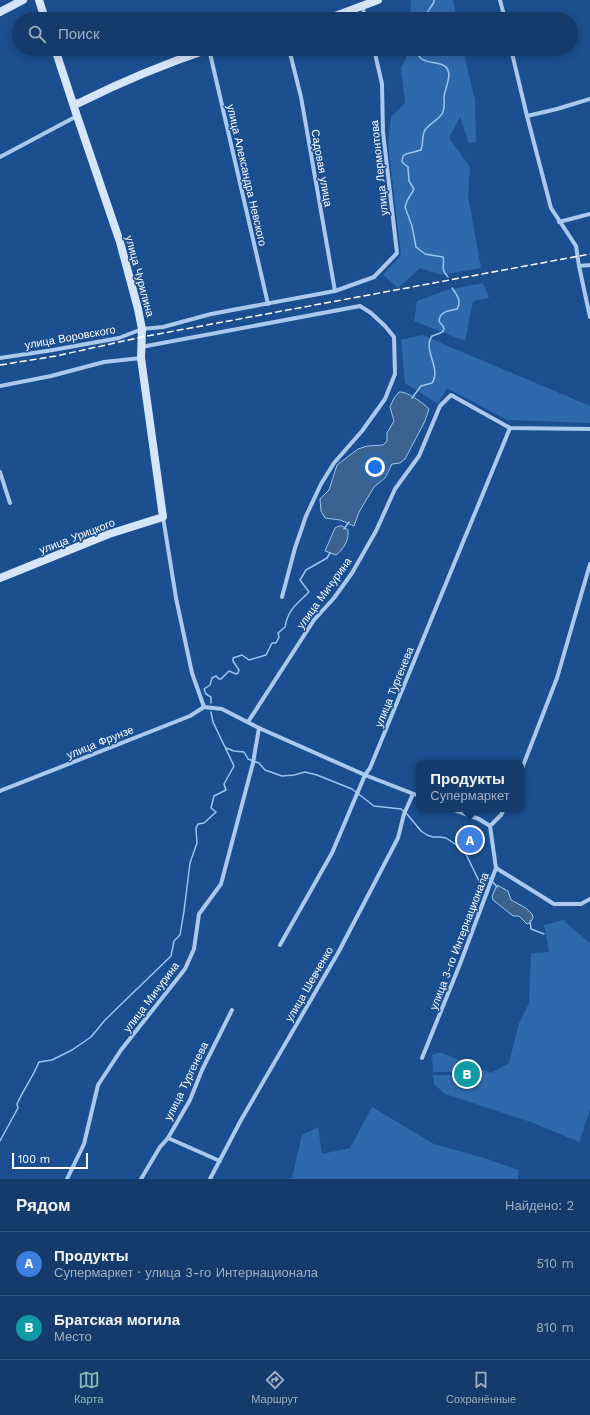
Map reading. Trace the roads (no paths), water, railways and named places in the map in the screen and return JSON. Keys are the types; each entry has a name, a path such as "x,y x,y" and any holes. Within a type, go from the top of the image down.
{"street":[{"path":"0,12 23,0"},
{"path":"39,0 43,12"},
{"path":"346,12 378,0"},
{"path":"500,0 503,12"},
{"path":"362,6 364,12"},
{"name":"улица Чурилина","path":"57,56 120,242 138,309 142,329 141,358 162,517"},
{"path":"74,104 80,103 118,84 187,56"},
{"name":"улица Александра Невского","path":"211,56 268,304"},
{"name":"Садовая улица","path":"292,56 301,97 335,291"},
{"name":"улица Лермонтова","path":"374,277 397,253 383,132 382,84 376,56"},
{"path":"514,56 527,116 552,208 576,246 590,317"},
{"path":"527,116 590,99"},
{"path":"0,157 77,116"},
{"path":"560,222 590,214"},
{"path":"579,266 590,265"},
{"name":"улица Воровского","path":"0,358 119,338 142,329 163,328 211,314 335,291 374,277"},
{"path":"141,347 360,306 371,313 394,337 395,374 385,399 362,431 334,463 321,484 306,516 295,548 282,597"},
{"path":"0,386 51,376 104,362 141,358"},
{"name":"улица Мичурина","path":"248,722 314,620 334,598 352,574 376,531 395,489 419,456 440,406 451,395 510,428"},
{"path":"510,428 590,429"},
{"name":"улица Тургенева","path":"280,945 332,853 365,775 370,768 510,428"},
{"path":"0,472 10,503"},
{"path":"162,517 176,598 192,672 204,707 222,709 259,728 365,775 416,795"},
{"name":"улица Урицкого","path":"0,578 110,534 162,517"},
{"path":"524,763 557,678 590,564"},
{"name":"улица Фрунзе","path":"0,791 190,716 204,707"},
{"name":"улица Мичурина","path":"67,1179 84,1144 98,1085 121,1050 185,969 194,949 199,914 221,884 253,763 259,728"},
{"name":"улица Шевченко","path":"210,1179 241,1120 338,953 388,859 398,838 404,814 412,794"},
{"path":"460,812 479,819 490,826 502,812"},
{"name":"улица 3-го Интернационала","path":"422,1058 460,964 496,868 490,826"},
{"path":"496,868 554,904 581,904 590,899"},
{"name":"улица Тургенева","path":"141,1179 160,1147 168,1138 190,1100 202,1070 232,1010"},
{"path":"168,1138 220,1161"}],"waterway":[{"path":"428,12 434,0"},
{"path":"418,56 425,61 445,66 448,69 449,77 444,96 443,112 428,126 424,132 421,150 403,156 402,162 408,167 409,181 414,189 405,207 412,226 416,247 425,254 443,257 443,270 448,277"},
{"path":"412,398 421,386 432,383 435,371 430,353 430,341 432,336 444,330 439,321 441,315 445,312 457,309 459,303 458,298 452,288"},
{"path":"344,529 349,522"},
{"path":"211,703 211,697 206,694 204,689 210,685 212,678 216,676 221,679 229,671 236,674 238,673 239,670 233,661 233,658 242,655 249,660 266,655 272,643 276,643 279,637 278,633 285,627 291,611 309,592 300,580 306,570 327,558 330,553"},
{"path":"0,1141 18,1108 17,1104 39,1062 52,1060 72,1050 91,1037 105,1020 171,956 174,941 180,935 190,863 197,843 196,828 198,824 204,823 216,812 211,808 214,796 226,790 224,784 234,766 213,722 211,712"},
{"path":"226,748 244,752 248,759 259,763 265,770 282,776 305,772 317,775 352,789 374,806 401,809 421,831 427,835 446,838 464,850 479,881 483,882 488,876 497,887"},
{"path":"530,921 531,929 544,934"}],"railway":[{"path":"0,365 56,356 142,337 590,254"}],"place":[{"name":"Продукты","path":"470,840"},
{"name":"Братская могила","path":"467,1074"}]}
